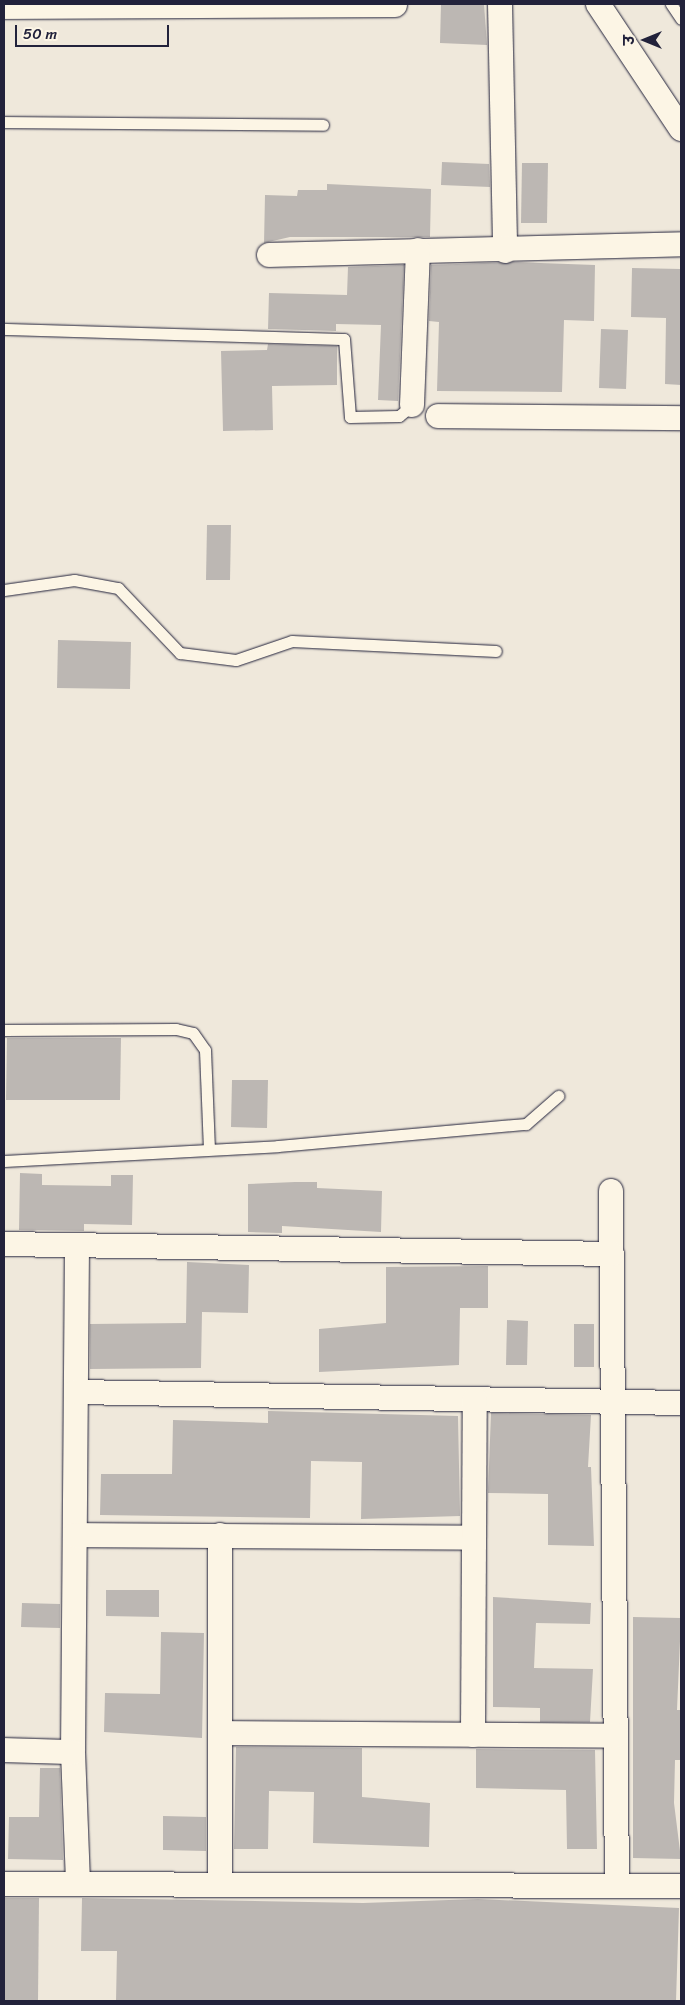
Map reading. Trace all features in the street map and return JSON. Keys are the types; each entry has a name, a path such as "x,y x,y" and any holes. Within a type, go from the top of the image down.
{"street":[{"path":"500,4 505,251"},
{"path":"598,4 681,129"},
{"path":"4,7 395,5"},
{"path":"269,254 418,250 505,251 681,244"},
{"path":"412,405 418,250"},
{"path":"438,416 681,418"},
{"path":"611,1191 617,1886"},
{"path":"4,1244 612,1254"},
{"path":"77,1245 73,1752 78,1884"},
{"path":"76,1392 681,1403"},
{"path":"473,1735 475,1399"},
{"path":"75,1535 474,1538"},
{"path":"220,1535 220,1884"},
{"path":"220,1733 616,1736"},
{"path":"4,1750 73,1752"},
{"path":"4,1884 681,1886"}],"lane":[{"path":"671,4 681,19"},
{"path":"4,122 323,125"},
{"path":"4,329 344,339 350,417 399,416 412,405"},
{"path":"4,590 74,580 118,588 180,652 236,660 292,641 496,651"},
{"path":"4,1030 176,1029 193,1033 205,1050 209,1149"},
{"path":"4,1161 209,1149 526,1124 558,1096"}],"building":[{"path":"441,4 484,4 487,45 440,43"},
{"path":"442,162 489,164 490,187 441,185"},
{"path":"522,163 548,163 547,223 521,223"},
{"path":"327,184 431,189 430,237 290,237 264,243 265,195 297,196 298,190 327,190"},
{"path":"513,262 595,265 594,321 564,320 562,392 437,391 439,322 429,321 431,265"},
{"path":"404,265 398,401 378,400 381,325 336,324 336,331 268,329 269,293 347,295 348,267"},
{"path":"632,268 681,269 681,385 665,384 666,318 631,317"},
{"path":"601,329 628,330 626,389 599,388"},
{"path":"268,344 337,346 337,385 272,386 273,430 223,431 221,351 267,350"},
{"path":"207,525 231,525 230,580 206,580"},
{"path":"58,640 131,642 130,689 57,688"},
{"path":"7,1038 121,1038 120,1100 6,1100"},
{"path":"232,1080 268,1080 267,1128 231,1127"},
{"path":"20,1173 42,1174 42,1185 111,1186 111,1175 133,1175 132,1225 84,1224 84,1231 19,1230"},
{"path":"317,1182 317,1188 382,1191 381,1232 282,1226 282,1233 248,1232 248,1184"},
{"path":"187,1262 249,1265 248,1313 202,1312 201,1368 90,1369 90,1324 186,1323"},
{"path":"488,1266 488,1308 460,1308 459,1365 319,1372 319,1329 386,1323 386,1267"},
{"path":"507,1320 528,1321 527,1365 506,1365"},
{"path":"574,1324 594,1324 594,1367 574,1367"},
{"path":"268,1411 458,1416 460,1516 361,1519 362,1462 311,1461 310,1518 100,1515 101,1474 172,1474 173,1420 268,1423"},
{"path":"491,1413 591,1415 588,1467 591,1467 594,1546 548,1545 548,1494 488,1493"},
{"path":"106,1590 159,1590 159,1617 106,1616"},
{"path":"493,1597 591,1603 590,1624 536,1623 534,1668 593,1669 590,1722 540,1722 540,1708 493,1707"},
{"path":"22,1603 60,1604 60,1628 21,1627"},
{"path":"633,1617 681,1618 677,1710 681,1710 681,1760 675,1760 674,1803 681,1859 633,1858"},
{"path":"161,1632 204,1633 202,1738 104,1732 105,1693 160,1694"},
{"path":"236,1747 362,1748 362,1797 430,1803 429,1847 313,1843 314,1792 269,1791 268,1849 234,1849"},
{"path":"476,1749 595,1750 597,1849 567,1849 566,1790 476,1788"},
{"path":"40,1768 60,1768 63,1860 8,1859 9,1817 39,1817"},
{"path":"163,1816 206,1817 206,1851 163,1850"},
{"path":"4,1898 39,1898 38,2001 4,2001"},
{"path":"82,1898 363,1903 478,1899 679,1908 676,2001 116,2001 117,1951 81,1951"}]}
